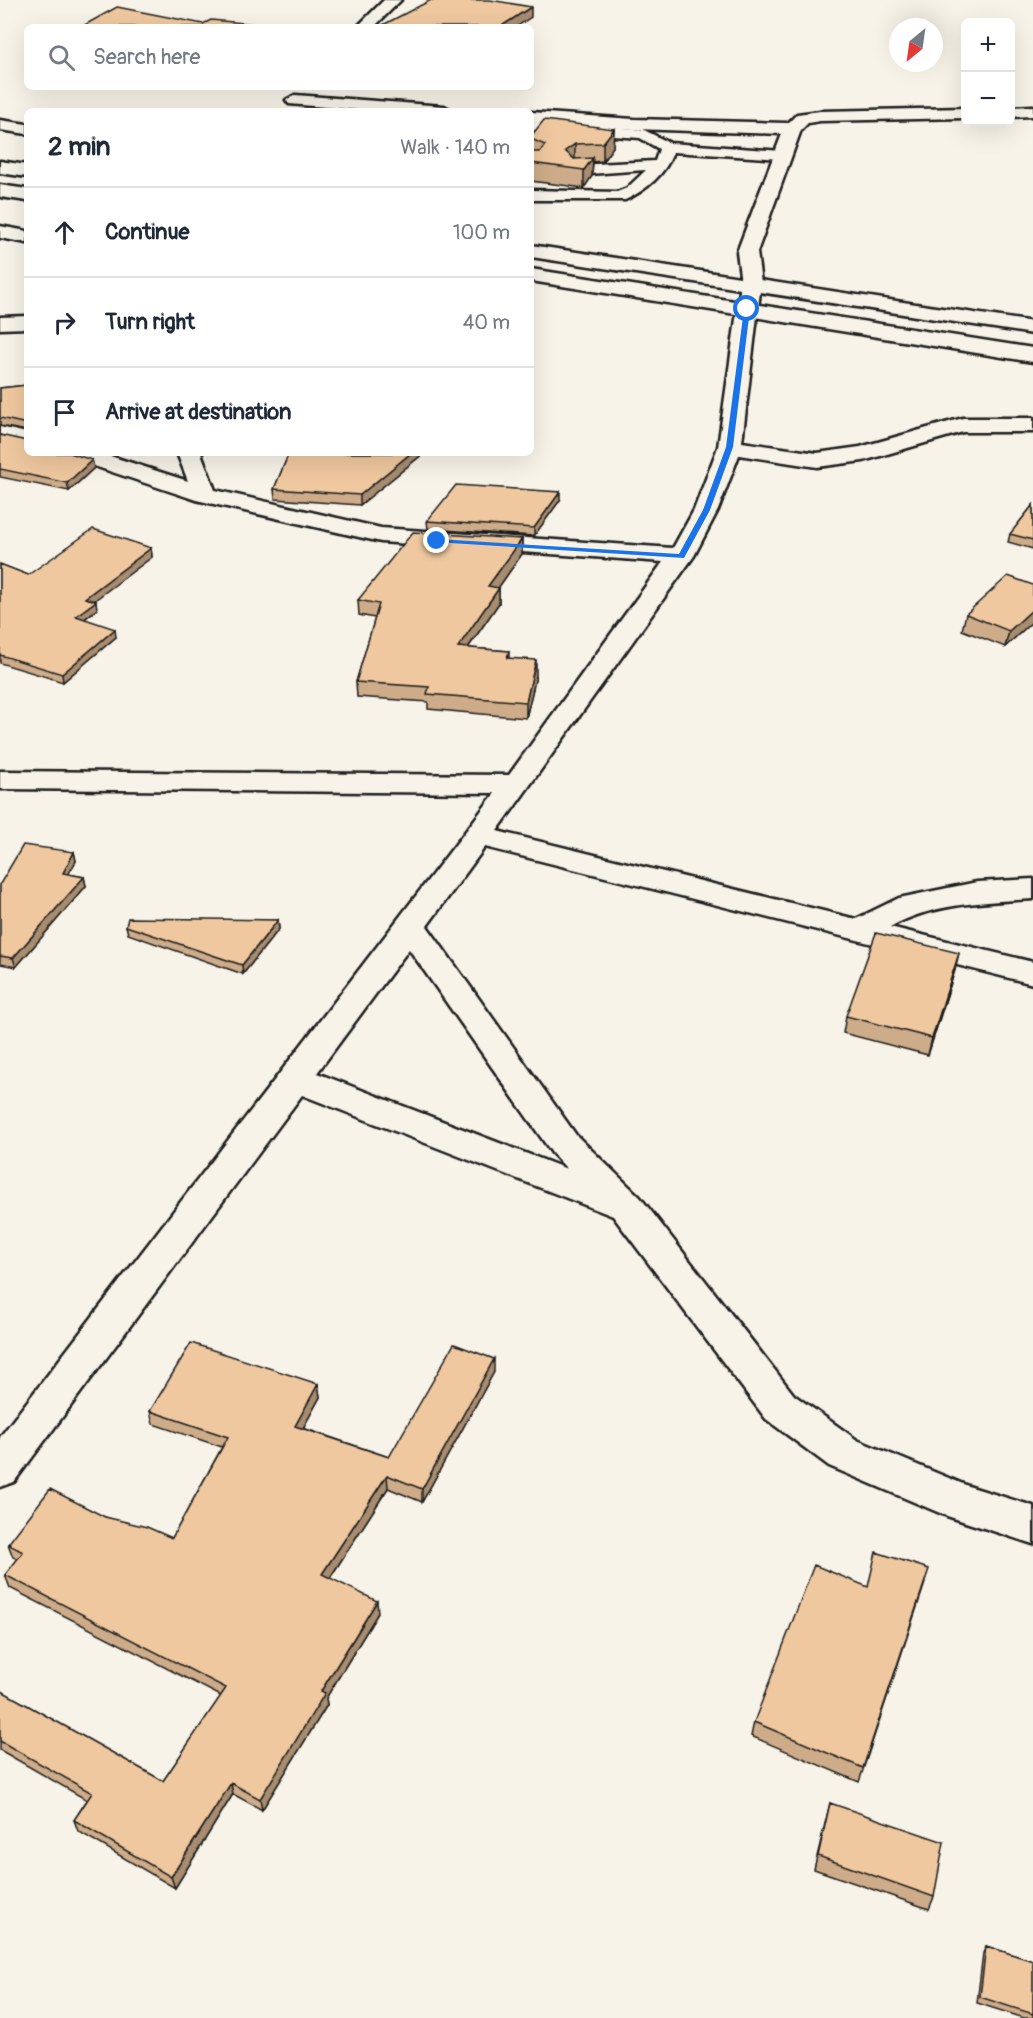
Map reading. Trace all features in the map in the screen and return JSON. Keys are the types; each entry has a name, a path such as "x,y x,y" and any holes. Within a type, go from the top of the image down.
{"street":[{"path":"368,24 393,0"},
{"path":"283,108 305,90"},
{"path":"295,100 403,108"},
{"path":"1015,112 1033,111"},
{"path":"0,1469 517,784 681,556 706,510 730,447 749,296 747,252 793,129 803,118 820,116 961,112"},
{"path":"534,117 634,124 793,129"},
{"path":"0,125 24,129"},
{"path":"0,167 24,171"},
{"path":"0,191 24,195"},
{"path":"0,232 24,236"},
{"path":"534,252 1033,355"},
{"path":"534,275 749,296 1033,328"},
{"path":"0,323 24,322"},
{"path":"730,447 817,460 863,453 963,425 1033,425"},
{"path":"0,434 24,439"},
{"path":"87,456 205,495 311,521 381,535 437,541 681,556"},
{"path":"190,456 205,495"},
{"path":"0,780 517,784"},
{"path":"478,836 1033,973"},
{"path":"862,929 899,908 977,892 1033,889"},
{"path":"409,926 564,1144 627,1207 780,1407 843,1453 962,1503 1033,1526"},
{"path":"294,1078 627,1207"}],"lane":[{"path":"534,126 575,127 644,134 668,147 782,155"},
{"path":"534,195 619,197 632,191 662,165 668,147"},
{"path":"575,170 662,165"}],"building":[{"path":"431,0 490,0 531,7 505,24 385,24"},
{"path":"117,7 203,24 86,24"},
{"path":"211,20 255,24 203,24"},
{"path":"544,120 614,129 603,143 575,144 565,151 574,159 593,158 584,170 534,163 534,152 540,152 545,145 534,140 534,132"},
{"path":"24,385 24,423 0,418 0,388"},
{"path":"0,435 24,440 24,456 79,456 92,460 67,483 0,469"},
{"path":"288,456 407,456 360,495 274,489"},
{"path":"456,485 560,492 534,528 427,521"},
{"path":"1033,505 1033,540 1010,534"},
{"path":"93,529 151,548 85,598 96,601 76,616 115,629 62,674 0,655 0,564 28,575"},
{"path":"413,532 522,539 488,586 499,588 458,647 509,651 507,658 536,660 526,702 427,694 429,687 356,682 379,604 358,600"},
{"path":"1008,576 1033,585 1033,609 1009,631 966,614"},
{"path":"23,845 74,852 63,873 84,877 13,958 0,956 0,884"},
{"path":"128,918 278,920 242,965 126,926"},
{"path":"876,933 959,953 932,1038 846,1016"},
{"path":"191,1343 318,1384 295,1426 389,1457 454,1344 494,1359 422,1489 387,1475 322,1574 377,1601 321,1691 325,1693 260,1799 231,1783 171,1877 74,1820 92,1793 0,1741 0,1690 163,1781 226,1688 5,1575 23,1552 8,1544 50,1489 105,1517 147,1527 172,1538 228,1437 150,1411"},
{"path":"876,1552 929,1569 863,1768 754,1722 814,1565 868,1587"},
{"path":"830,1803 944,1842 934,1897 818,1856"},
{"path":"986,1946 1033,1961 1033,2014 980,1997"}],"route":[{"path":"437,541 681,556 706,510 730,447 747,309"}]}
